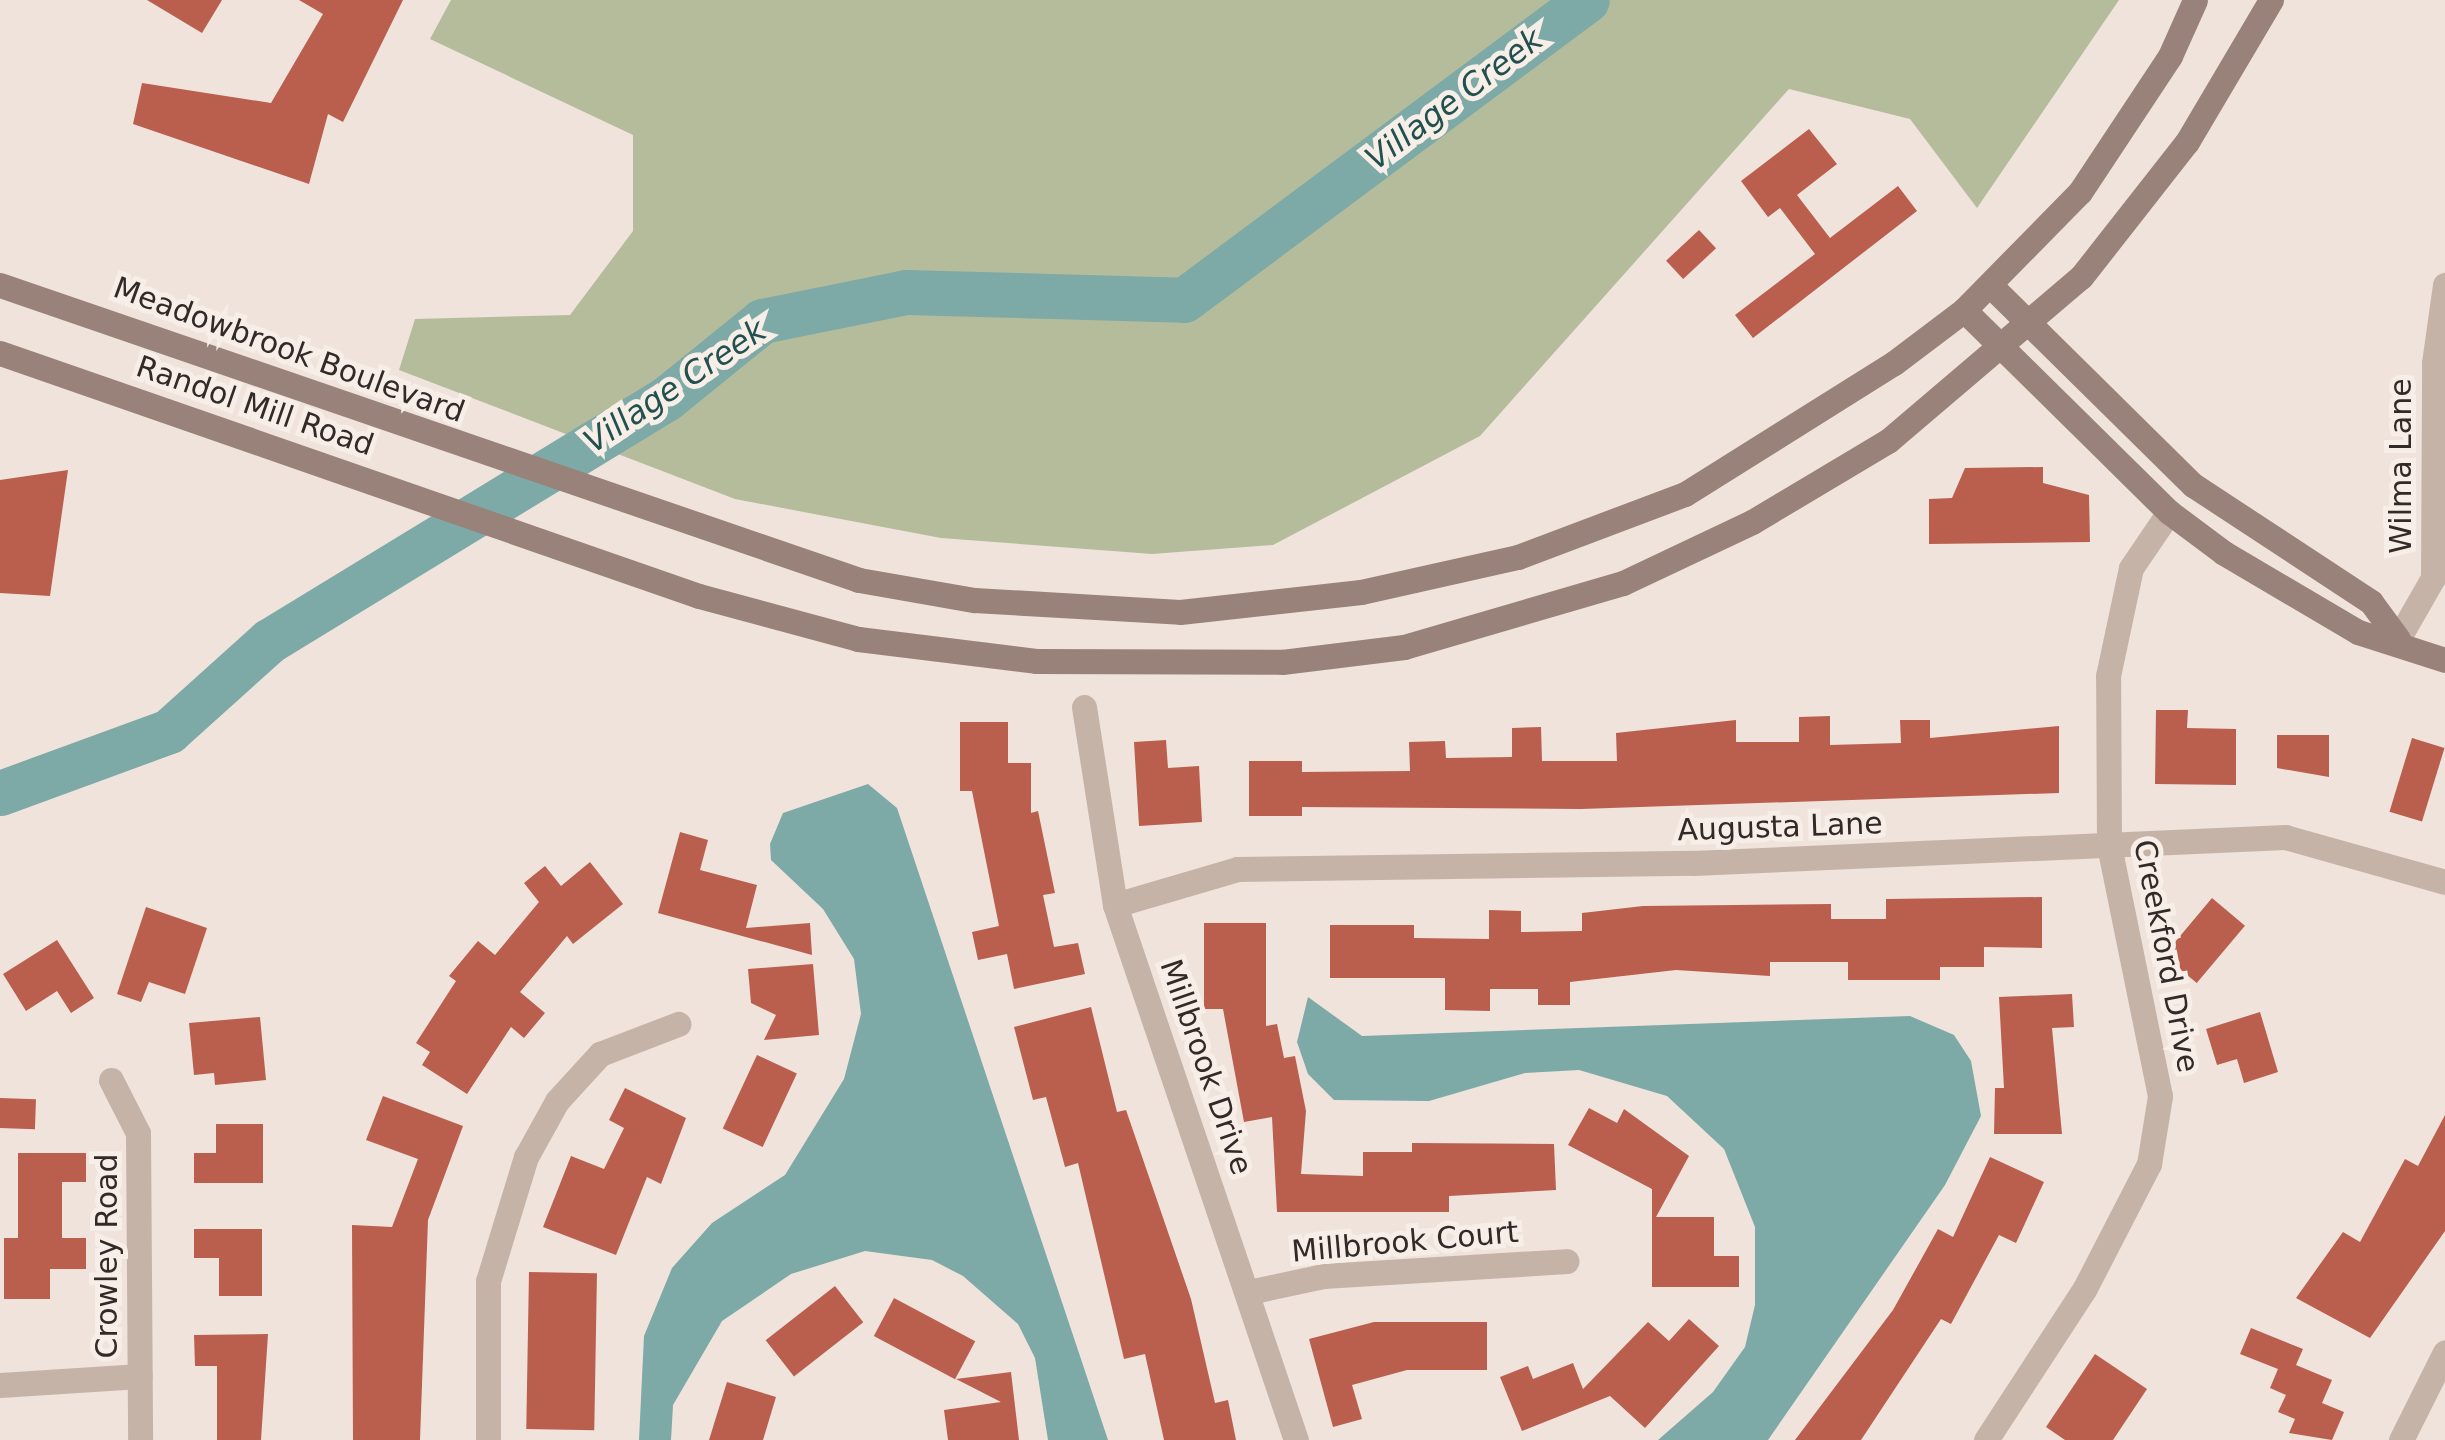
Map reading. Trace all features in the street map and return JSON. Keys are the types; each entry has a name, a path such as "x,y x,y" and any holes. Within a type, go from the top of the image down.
{"main road":[{"name":"Meadowbrook Boulevard","path":"0,286 205,349 556,479 860,580 974,600 1180,612 1361,592 1518,557 1684,494 1964,310 2080,192 2170,56 2195,0"},
{"name":"Randol Mill Road","path":"0,354 635,573 858,640 1036,661 1282,662 1404,646 1623,583 1752,522 1888,441 2081,277 2188,142 2270,0"},
{"path":"1990,285 2193,485 2371,602 2398,638"},
{"path":"1964,310 2169,512 2309,607 2358,632 2398,638 2445,660"}],"street":[{"name":"Wilma Lane","path":"2398,638 2433,578 2434,363 2445,286"},
{"name":"Creekford Drive","path":"1986,1440 2086,1288 2149,1164 2160,1096 2109,845 2114,617 2131,568 2169,512"},
{"name":"Millbrook Drive","path":"1084,707 1115,905 1250,1292 1296,1440"},
{"name":"Augusta Lane","path":"1115,905 1238,869 2285,837 2445,882"},
{"path":"488,1440 488,1281 526,1157 557,1100 600,1054 678,1024"},
{"name":"Crowley Road","path":"111,1080 138,1133 140,1440"},
{"name":"Millbrook Court","path":"1250,1292 1324,1276 1567,1261"},
{"path":"2402,1440 2445,1352"},
{"path":"0,1385 140,1376"}],"green space":[{"path":"451,0 2119,0 1977,208 1910,119 1789,89 1480,436 1273,545 1152,554 941,538 735,499 399,370 415,319 570,315 633,231 633,135 430,39"}],"water":[{"path":"868,784 897,808 1108,1440 1048,1440 1035,1358 1018,1324 963,1276 932,1260 865,1251 791,1274 722,1321 673,1405 671,1440 639,1440 644,1336 672,1268 712,1223 785,1175 844,1079 861,1014 854,959 823,909 771,860 770,844 783,813"},
{"path":"1308,997 1362,1036 1910,1016 1954,1035 1971,1061 1981,1116 1945,1185 1768,1440 1658,1440 1713,1392 1745,1347 1755,1305 1755,1227 1724,1149 1667,1096 1579,1070 1525,1073 1429,1101 1334,1100 1308,1074 1297,1042"}],"building":[{"path":"147,0 222,0 202,33"},
{"path":"299,0 403,0 343,122 328,114 309,184 133,124 142,83 271,103 323,14"},
{"path":"1809,129 1837,164 1797,195 1830,238 1898,186 1917,211 1753,338 1735,315 1815,254 1780,208 1768,217 1741,181"},
{"path":"1699,230 1716,248 1683,279 1666,261"},
{"path":"2043,467 2043,483 2089,495 2090,542 1929,544 1929,499 1952,498 1965,468"},
{"path":"68,470 50,596 0,593 0,480"},
{"path":"2156,710 2188,710 2187,728 2236,729 2236,785 2155,784"},
{"path":"1830,716 1830,745 1901,743 1900,720 1930,720 1930,738 2059,726 2059,793 1581,809 1302,807 1302,816 1249,816 1249,761 1302,761 1302,772 1410,771 1409,742 1445,741 1446,758 1512,757 1512,728 1541,727 1542,761 1617,761 1616,733 1736,720 1736,742 1799,742 1799,717"},
{"path":"960,722 1008,722 1008,763 1031,763 1031,813 1038,811 1055,893 1043,895 1054,947 1078,943 1085,974 1014,989 1007,954 978,960 972,932 999,926 972,791 960,791"},
{"path":"2277,735 2329,735 2329,777 2277,768"},
{"path":"2412,738 2445,748 2422,822 2389,812"},
{"path":"1166,740 1168,768 1199,766 1202,822 1139,826 1134,742"},
{"path":"680,832 708,840 700,870 757,885 746,928 810,923 812,955 658,913"},
{"path":"590,862 623,904 573,944 567,936 520,992 545,1013 524,1038 511,1027 467,1094 422,1065 430,1052 416,1043 456,981 449,976 478,941 495,955 539,902 524,883 545,866 561,886"},
{"path":"2042,897 2042,948 1984,947 1984,967 1940,967 1940,980 1848,980 1848,962 1770,962 1770,976 1676,970 1570,982 1570,1005 1538,1005 1538,989 1490,989 1490,1011 1445,1010 1445,978 1330,978 1330,925 1414,925 1414,938 1489,939 1489,910 1521,911 1521,932 1582,931 1582,913 1643,906 1831,904 1831,919 1886,919 1886,899"},
{"path":"2212,898 2245,926 2197,983 2164,955"},
{"path":"146,907 207,928 185,994 149,982 141,1002 117,994"},
{"path":"1204,923 1266,923 1266,1026 1277,1024 1284,1058 1295,1056 1306,1111 1301,1174 1363,1176 1363,1152 1412,1152 1412,1143 1554,1144 1556,1190 1449,1196 1449,1212 1277,1212 1272,1117 1244,1122 1223,1009 1204,1009"},
{"path":"57,940 94,998 71,1013 57,991 26,1011 3,974"},
{"path":"813,964 819,1035 764,1040 776,1015 751,1003 748,969"},
{"path":"2072,994 2074,1027 2052,1028 2062,1134 1994,1134 1995,1088 2004,1088 1999,997"},
{"path":"1091,1007 1117,1112 1126,1110 1191,1299 1215,1403 1228,1400 1236,1440 1164,1440 1145,1354 1124,1359 1078,1163 1065,1167 1046,1097 1033,1100 1014,1027"},
{"path":"2260,1012 2278,1072 2244,1083 2237,1059 2217,1065 2206,1029"},
{"path":"260,1017 266,1080 215,1085 214,1073 194,1075 189,1023"},
{"path":"757,1055 797,1074 763,1147 723,1128"},
{"path":"625,1088 686,1118 661,1184 647,1177 616,1255 543,1227 571,1156 604,1169 624,1128 609,1120"},
{"path":"383,1096 463,1126 428,1220 420,1440 353,1440 352,1225 392,1227 418,1159 366,1140"},
{"path":"0,1098 36,1099 35,1129 0,1128"},
{"path":"1589,1108 1617,1123 1624,1109 1689,1156 1656,1217 1714,1217 1714,1256 1739,1256 1739,1287 1652,1287 1652,1189 1568,1145"},
{"path":"2445,1115 2445,1231 2370,1338 2296,1298 2343,1232 2360,1242 2405,1159 2418,1166"},
{"path":"216,1124 263,1124 263,1183 194,1183 194,1153 216,1153"},
{"path":"18,1153 86,1153 86,1182 62,1182 62,1238 86,1238 86,1269 50,1269 50,1299 4,1299 4,1238 18,1238"},
{"path":"1990,1157 2044,1182 2016,1243 1999,1235 1951,1324 1941,1319 1861,1440 1795,1440 1893,1310 1938,1229 1953,1237"},
{"path":"194,1229 262,1229 262,1296 219,1296 219,1258 194,1258"},
{"path":"529,1272 597,1273 594,1430 526,1429"},
{"path":"835,1286 863,1322 794,1376 766,1340"},
{"path":"894,1298 975,1341 955,1379 874,1336"},
{"path":"1689,1319 1719,1346 1645,1428 1610,1396 1522,1431 1500,1377 1528,1366 1533,1379 1573,1363 1583,1389 1648,1322 1669,1341"},
{"path":"1374,1322 1487,1322 1487,1370 1407,1370 1352,1385 1362,1419 1333,1427 1309,1339"},
{"path":"2251,1328 2303,1349 2296,1365 2332,1380 2322,1403 2344,1412 2332,1440 2289,1433 2295,1419 2278,1412 2286,1395 2270,1388 2278,1369 2240,1354"},
{"path":"268,1334 261,1440 217,1440 217,1366 195,1366 194,1335"},
{"path":"2095,1354 2147,1389 2113,1440 2065,1440 2046,1427"},
{"path":"1011,1372 1019,1440 948,1440 944,1410 1001,1402 956,1379"},
{"path":"727,1382 776,1397 763,1440 709,1440"}],"waterway":[{"name":"Village Creek","path":"0,793 169,731 269,641 667,398 762,321 906,292 1184,300 1587,0"}]}
